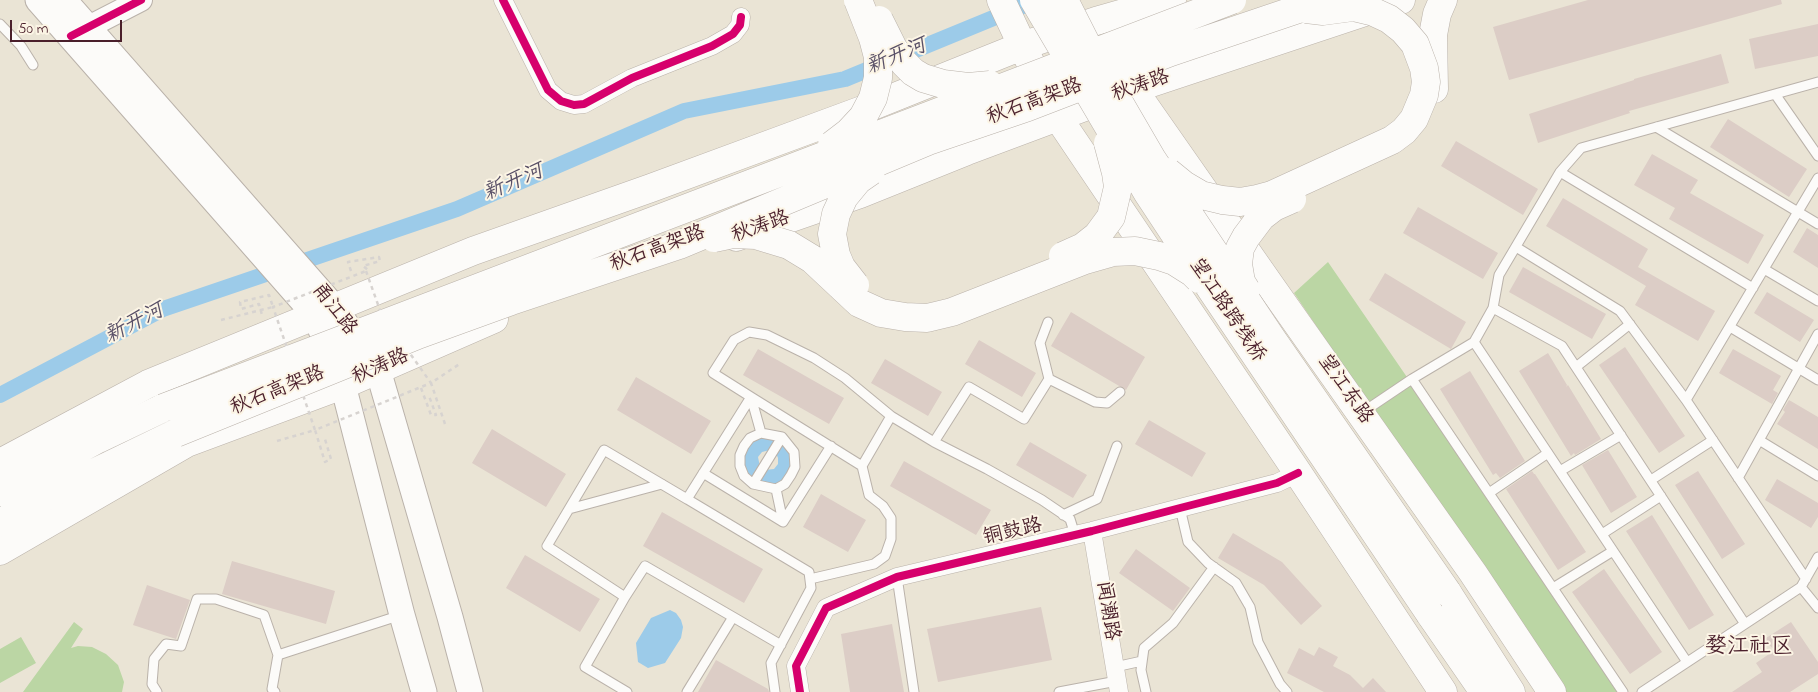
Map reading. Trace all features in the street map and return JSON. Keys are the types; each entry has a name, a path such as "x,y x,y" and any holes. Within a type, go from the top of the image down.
{"main road":[{"name":"甬江路","path":"38,0 80,32 378,370 470,692"},
{"name":"甬江路","path":"64,0 80,32"},
{"path":"807,161 849,132 863,117 873,98 878,78 878,57 873,38 858,0"},
{"path":"871,0 882,28 893,48 913,72 923,78 943,84 968,87 1014,82"},
{"path":"1001,0 1058,116 1298,472 1443,692"},
{"name":"望江路跨线桥","path":"1034,0 1147,192 1433,618"},
{"path":"0,463 148,384 473,251 609,204 865,108 1019,39 1084,6 1171,0"},
{"path":"1130,38 1154,22 1171,0"},
{"name":"秋石高架路","path":"0,492 98,438 163,408 1232,0"},
{"name":"秋涛路","path":"0,551 187,442 343,385 504,315 860,194 1058,116 1133,89 1401,0"},
{"path":"1272,340 1263,318 1241,282 1238,264 1240,248 1252,226 1274,207 1400,146 1417,132 1425,119 1434,92 1433,35 1437,14 1443,0"},
{"path":"1152,159 1184,185 1200,195 1240,202 1272,195 1392,140 1404,131 1414,119 1419,108 1426,82 1424,68 1415,44 1403,30 1389,19 1374,12 1353,7 1323,11 1313,4"},
{"name":"秋石高架路","path":"0,523 50,494 186,429 420,334 511,301 679,245 898,153 1028,107 1171,52 1313,4"},
{"name":"望江路跨线桥","path":"1084,6 1095,61 1152,159 1272,340 1447,592 1511,692"},
{"name":"望江东路","path":"1084,6 1133,89 1473,573 1552,692"},
{"path":"898,153 858,180 844,198 836,214 832,234 836,255 841,267 851,282 861,291 872,298 888,304 901,307 924,307 948,300 1067,254 1097,236 1111,217 1118,187 1116,172 1099,112"},
{"path":"679,245 733,234 756,235 775,239 812,259 859,303 881,313 905,317 927,318 952,312 1085,260 1113,252 1135,251 1174,261 1193,273 1213,292"},
{"name":"甬江路","path":"325,311 402,615 424,692"},
{"path":"1433,618 1466,692"},
{"path":"1433,618 1484,692"}],"street":[{"path":"80,32 142,0"},
{"path":"503,0 548,90 561,101 574,105 584,104 632,78 712,46 733,34 740,24 741,16"},
{"name":"铜鼓路","path":"800,692 796,666 826,608 897,577 1084,533 1277,483 1298,472"},
{"name":"闻潮路","path":"1084,533 1117,680"}],"lane":[{"path":"0,24 21,46 33,64"},
{"path":"1361,414 1412,379 1474,342 1493,308 1499,275 1560,172 1581,148 1818,82"},
{"path":"1775,94 1818,156"},
{"path":"1656,127 1818,224"},
{"path":"1560,172 1753,288"},
{"path":"1686,400 1818,178"},
{"path":"1516,247 1620,310 1713,440 1818,608"},
{"path":"1764,269 1818,301"},
{"path":"1493,308 1562,346 1745,624"},
{"path":"934,442 969,387 1024,420 1050,379 1040,343 1048,322"},
{"path":"1576,367 1630,324"},
{"path":"1730,327 1818,380"},
{"path":"862,466 713,373 734,340 749,332 767,335 814,358 845,378 891,416 934,442 1042,500 1070,519 1084,533"},
{"path":"1738,478 1818,334"},
{"path":"1474,342 1687,662"},
{"path":"1050,379 1096,402 1106,403 1120,392"},
{"path":"1412,379 1623,692"},
{"path":"751,397 762,433"},
{"path":"687,499 751,397"},
{"path":"810,579 874,564 885,556 892,539 891,518 883,506 869,495 862,466 891,416"},
{"path":"762,433 782,437 794,452 795,467 785,484 776,489 753,484 744,476 740,466 740,455 750,438 762,433"},
{"path":"1560,471 1621,435"},
{"path":"753,484 782,437"},
{"path":"1651,480 1713,440"},
{"path":"1759,440 1818,476"},
{"path":"783,522 830,446"},
{"path":"1063,515 1096,499 1117,446"},
{"path":"625,597 547,546 604,450 808,572 811,588 771,663 775,692"},
{"path":"1489,493 1548,453"},
{"path":"703,473 783,522"},
{"path":"569,509 662,484"},
{"path":"776,489 783,522"},
{"path":"1602,534 1661,496"},
{"path":"1180,508 1188,542 1214,567 1236,583 1241,591 1250,607 1258,642 1280,684 1287,692"},
{"path":"1553,588 1613,551"},
{"path":"1642,692 1803,583 1818,557"},
{"path":"627,692 585,667 645,566 781,645"},
{"path":"1146,692 1141,670 1144,648 1173,623 1214,567"},
{"path":"897,577 914,692"},
{"path":"158,692 152,684 154,659 166,644 181,646 196,599 216,598 264,614 278,654 272,689 275,692"},
{"path":"278,654 402,615"},
{"path":"687,692 733,616"},
{"path":"1059,692 1117,680 1142,661"}],"path":[{"path":"350,271 348,262 379,256 380,261 362,266 366,271"},
{"path":"221,320 247,314 256,311 264,309 273,307 270,295 240,302 241,309 259,304 261,311 263,318"},
{"path":"445,424 431,383 461,363"},
{"path":"420,388 431,415 436,415 429,396"},
{"path":"277,440 315,430 325,462 331,459 324,436"}],"green space":[{"path":"1328,262 1623,692 1564,692 1294,293"},
{"path":"74,622 83,629 71,648 78,646 92,647 106,654 118,665 124,682 122,692 23,692"},
{"path":"21,637 36,663 0,683 0,649"}],"water":[{"path":"764,436 777,437 770,450 762,452 758,457 760,467 752,480 743,465 743,455 751,442"},
{"path":"783,441 791,452 792,462 790,470 785,478 777,483 769,485 758,483 765,470 774,469 778,464 776,453"},
{"path":"670,610 676,613 681,620 683,627 681,638 665,663 648,668 638,662 636,643 651,618"}],"building":[{"path":"1588,0 1781,0 1782,4 1509,80 1493,27"},
{"path":"1818,24 1818,56 1755,69 1749,39"},
{"path":"1721,54 1729,83 1629,111 1630,113 1538,143 1529,114 1634,79"},
{"path":"1728,119 1807,169 1789,197 1710,147"},
{"path":"1456,141 1538,189 1523,215 1441,166"},
{"path":"1652,154 1698,180 1690,193 1764,235 1748,264 1669,219 1675,208 1634,185"},
{"path":"1563,198 1648,249 1638,267 1715,311 1698,341 1635,305 1646,286 1546,226"},
{"path":"1418,207 1498,253 1483,279 1403,233"},
{"path":"1807,228 1818,235 1818,268 1793,252"},
{"path":"1523,267 1606,314 1592,339 1509,292"},
{"path":"1385,273 1466,322 1451,349 1369,300"},
{"path":"1767,292 1814,320 1800,342 1754,313"},
{"path":"1071,312 1145,357 1126,390 1051,346"},
{"path":"979,340 1036,373 1022,397 965,364"},
{"path":"1625,347 1685,436 1659,453 1599,365"},
{"path":"758,349 844,398 829,424 743,375"},
{"path":"1733,349 1781,376 1773,390 1778,393 1772,404 1719,373"},
{"path":"1548,353 1567,385 1566,387 1568,385 1601,439 1571,456 1519,371"},
{"path":"885,359 942,392 928,416 871,383"},
{"path":"1470,371 1525,461 1500,478 1496,473 1493,475 1440,389"},
{"path":"636,377 711,421 691,454 617,410"},
{"path":"1789,400 1818,417 1818,449 1777,424 1785,412 1783,410"},
{"path":"1149,420 1206,453 1192,477 1135,444"},
{"path":"492,429 566,474 546,507 472,463"},
{"path":"1030,442 1087,475 1073,498 1016,465"},
{"path":"1608,450 1637,497 1611,513 1582,465"},
{"path":"904,461 991,510 976,535 890,486"},
{"path":"1532,471 1586,552 1558,570 1506,489"},
{"path":"1698,471 1745,544 1722,559 1675,485"},
{"path":"1777,479 1818,503 1818,517 1811,528 1765,500"},
{"path":"821,494 866,520 848,552 803,527"},
{"path":"662,512 763,569 744,603 643,546"},
{"path":"1652,515 1714,615 1689,630 1626,531"},
{"path":"1233,533 1282,562 1322,606 1301,625 1264,585 1218,558"},
{"path":"1136,549 1190,588 1173,611 1119,573"},
{"path":"525,555 600,599 580,632 506,588"},
{"path":"232,561 335,591 326,624 222,594"},
{"path":"1604,569 1662,652 1630,674 1572,592"},
{"path":"147,585 190,600 176,639 133,625"},
{"path":"1041,607 1052,660 938,682 927,629"},
{"path":"1791,622 1818,662 1818,674 1790,692 1732,692 1762,672 1756,663 1775,650 1763,640"},
{"path":"892,624 904,692 850,692 841,634"},
{"path":"1319,647 1338,657 1333,666 1350,675 1363,688 1373,678 1386,692 1324,692 1287,673 1299,648 1314,656"},
{"path":"716,660 768,689 769,692 698,692"}],"waterway":[{"name":"新开河","path":"0,395 163,309 457,209 684,111 845,79 1037,0"}],"cycle path":[{"path":"71,36 141,0"},
{"path":"503,0 548,90 561,101 574,105 584,104 632,78 712,46 733,34 740,25 741,17"},
{"path":"800,692 796,666 826,608 897,577 1092,531 1277,483 1298,473"}],"district":[{"name":"婺江社区","path":"1749,648"}]}
